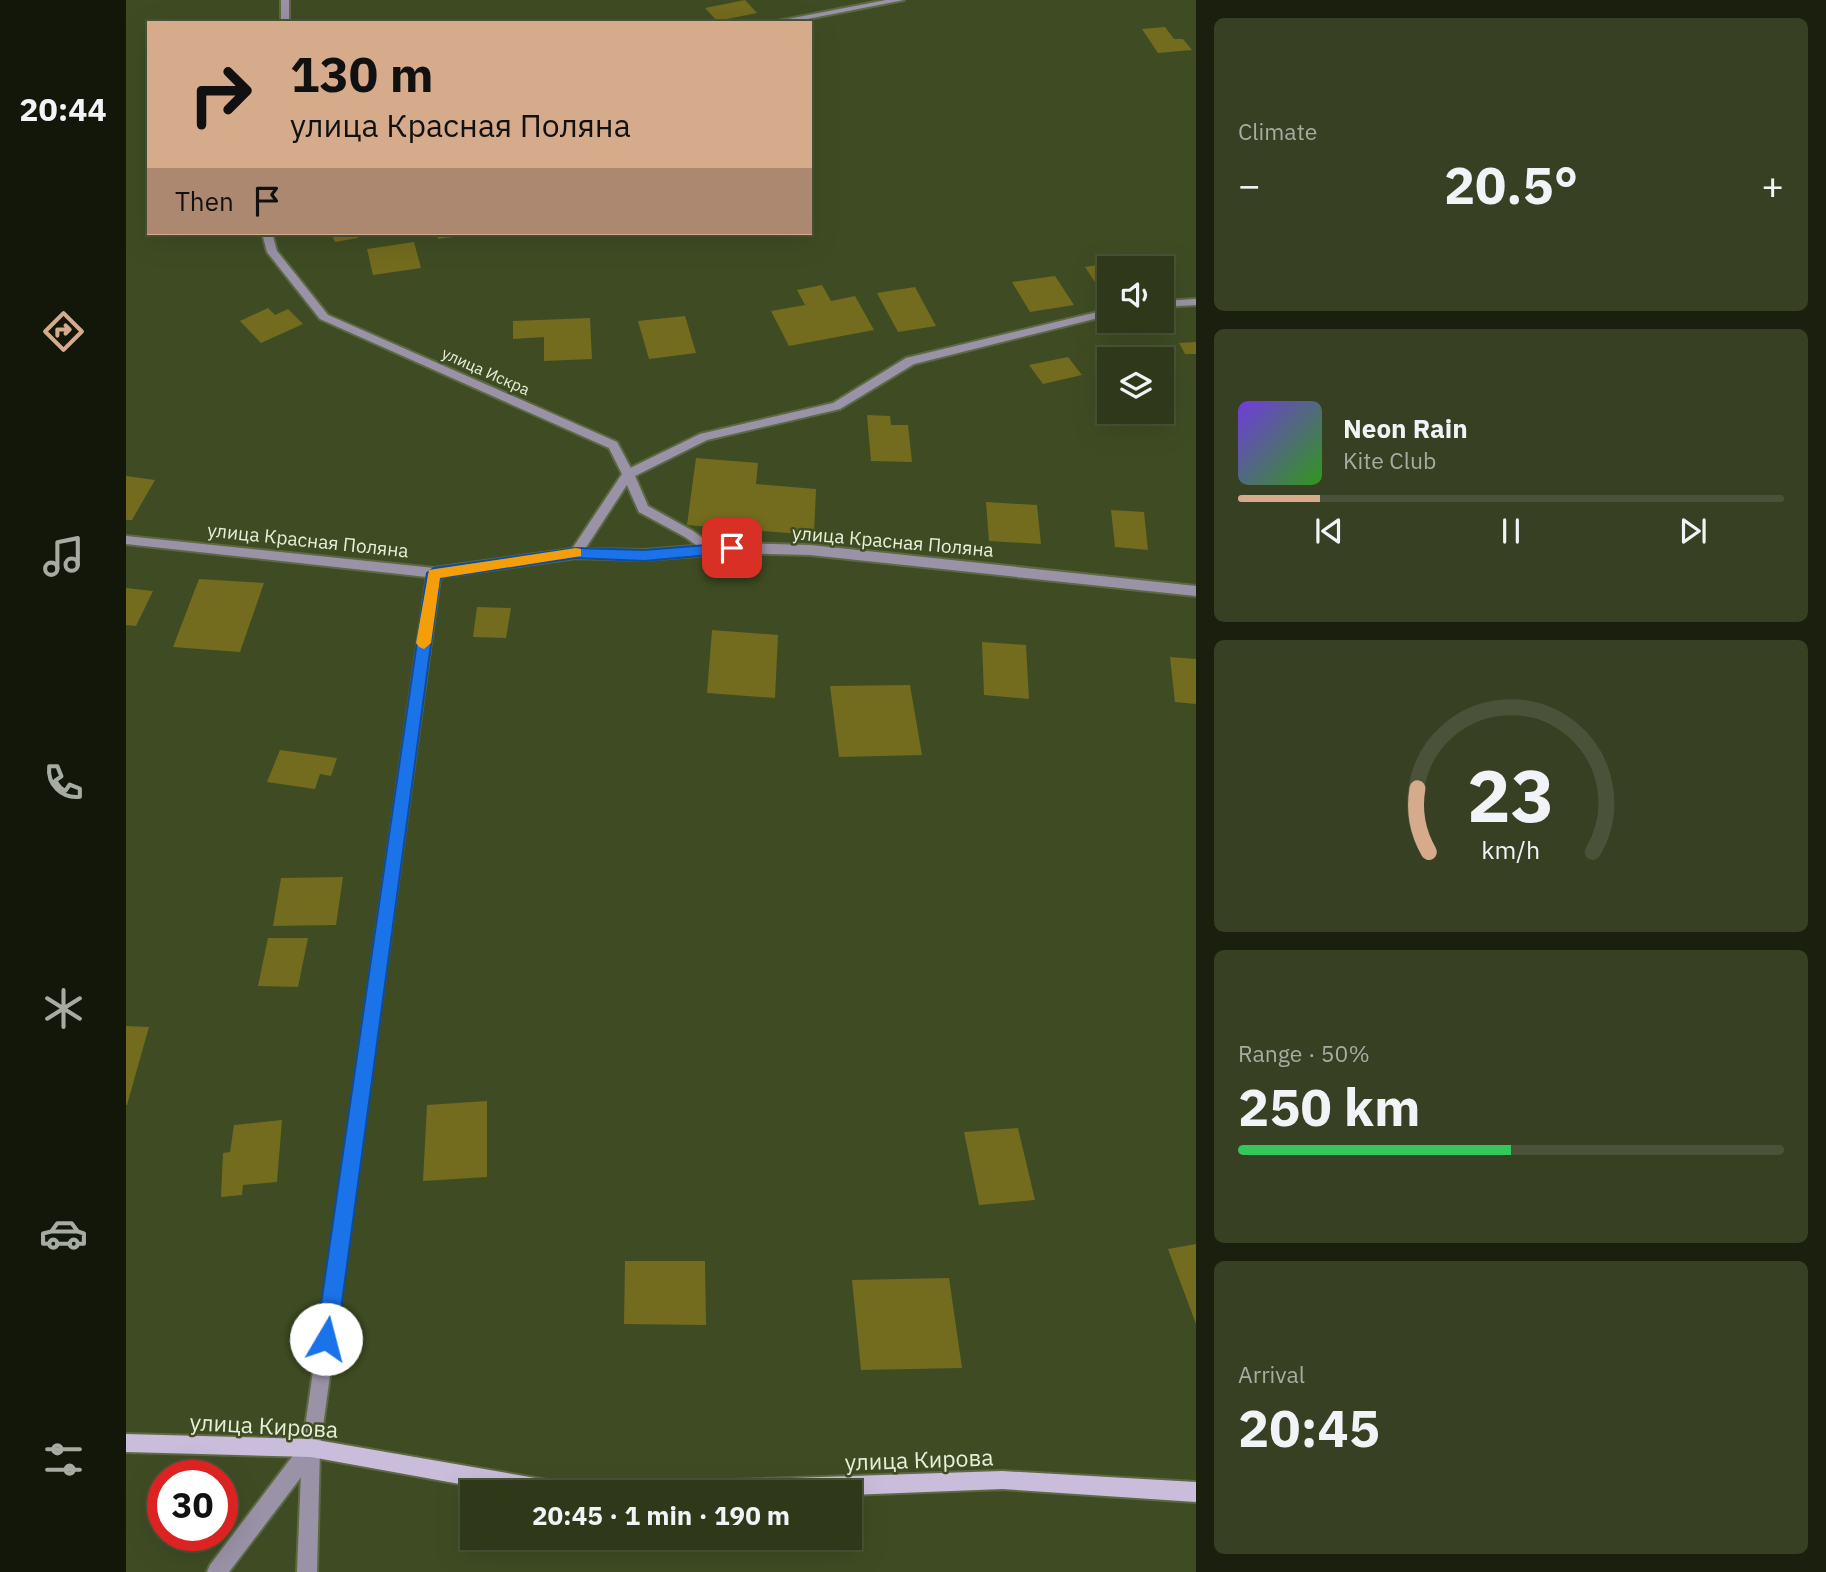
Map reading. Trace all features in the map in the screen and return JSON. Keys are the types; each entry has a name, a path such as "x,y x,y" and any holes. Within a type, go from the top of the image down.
{"street":[{"path":"285,0 285,21"},
{"path":"782,21 900,0"},
{"name":"улица Искра","path":"268,235 272,253 324,317 613,444 643,509 689,534 711,550"},
{"path":"1174,303 1196,302"},
{"path":"576,553 628,474 704,437 836,406 910,361 1097,315"},
{"name":"улица Красная Поляна","path":"126,540 434,573 576,553 644,555 711,550 810,550 1196,590"},
{"path":"307,1572 311,1448 434,573"},
{"name":"улица Кирова","path":"126,1443 311,1448 491,1480"},
{"path":"217,1572 311,1448"},
{"name":"улица Кирова","path":"862,1485 1002,1480 1196,1492"}],"building":[{"path":"745,0 757,13 717,21 705,8"},
{"path":"1165,27 1174,39 1183,39 1192,50 1158,53 1142,29"},
{"path":"332,235 357,235 358,238 335,242"},
{"path":"437,235 467,235 438,239"},
{"path":"414,242 421,268 373,275 367,249"},
{"path":"1097,265 1097,285 1085,267"},
{"path":"1055,276 1074,305 1030,312 1012,282"},
{"path":"822,285 831,301 855,296 874,330 789,346 771,311 805,305 797,290"},
{"path":"915,287 936,326 898,332 877,293"},
{"path":"268,308 275,315 288,309 303,324 261,343 240,321"},
{"path":"685,316 696,353 649,359 638,321"},
{"path":"590,318 592,359 544,361 544,337 513,339 513,321"},
{"path":"1196,342 1196,354 1185,354 1179,343"},
{"path":"1068,357 1082,375 1043,384 1029,365"},
{"path":"867,415 890,416 891,425 908,425 912,462 871,461"},
{"path":"696,458 758,463 756,484 816,489 814,535 687,525"},
{"path":"126,476 155,480 132,520 126,520"},
{"path":"986,502 1037,505 1041,544 989,541"},
{"path":"1111,510 1144,512 1148,550 1115,547"},
{"path":"199,579 264,583 240,652 173,647"},
{"path":"126,588 153,591 136,626 126,625"},
{"path":"477,607 511,608 506,638 473,637"},
{"path":"712,630 778,635 775,698 707,693"},
{"path":"982,642 1026,645 1029,699 984,695"},
{"path":"1170,657 1196,659 1196,704 1175,702"},
{"path":"910,685 922,755 839,757 830,686"},
{"path":"280,750 337,758 331,776 320,774 315,789 267,782"},
{"path":"343,877 336,925 273,926 281,878"},
{"path":"268,938 308,938 298,987 258,986"},
{"path":"126,1026 149,1027 127,1105 126,1105"},
{"path":"487,1101 487,1177 423,1181 427,1105"},
{"path":"282,1120 277,1182 243,1185 242,1195 221,1197 223,1153 230,1152 234,1125"},
{"path":"1018,1128 1035,1200 979,1205 964,1132"},
{"path":"1196,1244 1196,1324 1168,1249"},
{"path":"625,1261 705,1261 706,1325 624,1324"},
{"path":"949,1278 962,1368 861,1370 852,1280"}],"slow traffic":[{"path":"424,643 434,573 576,553"}],"route":[{"path":"326,1339 434,573 576,553 644,555 732,548"}]}
